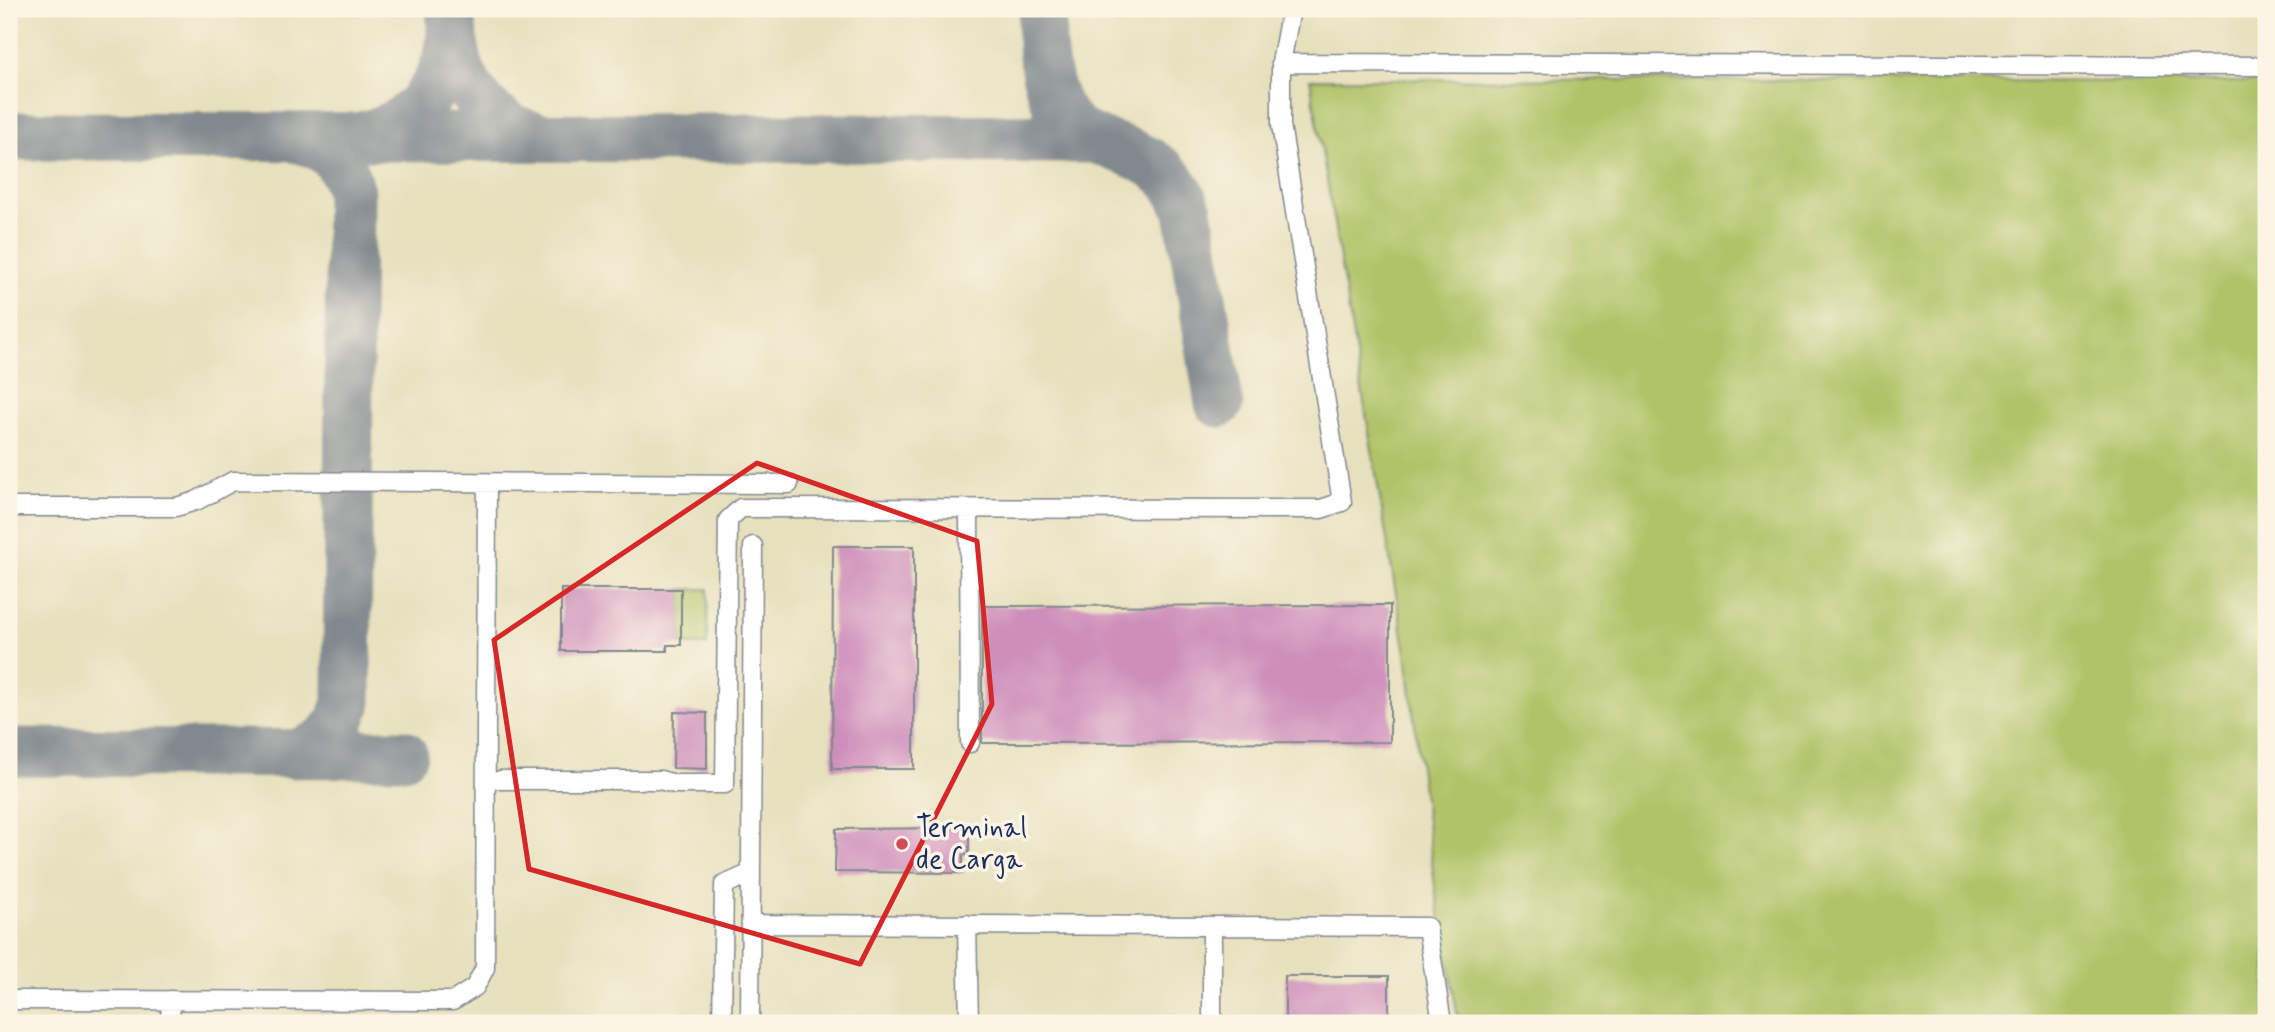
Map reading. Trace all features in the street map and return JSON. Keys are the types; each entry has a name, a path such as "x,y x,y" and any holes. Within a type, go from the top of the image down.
{"street":[{"path":"500,780 660,780 675,784 725,784 728,520 741,508 1321,509 1342,502 1281,125 1281,62 1291,9"},
{"path":"1281,62 2266,65"},
{"path":"9,507 176,508 196,501 233,481 782,484 775,508"},
{"path":"9,1000 453,1001 475,987 485,968 487,483"},
{"path":"969,509 970,743"},
{"path":"750,1023 753,546"},
{"path":"722,1023 724,885 751,873"},
{"path":"751,924 1427,926 1442,1023"},
{"path":"967,925 969,1023"},
{"path":"1212,926 1212,1023"},
{"path":"170,1000 170,1023"}],"highlighted area":[{"path":"757,463 977,541 992,704 860,964 529,869 494,640"}],"green space":[{"path":"1310,79 2266,82 2266,1023 1459,1023 1436,895 1406,654"},
{"path":"681,589 708,589 707,645 681,645"}],"building":[{"path":"833,546 914,546 914,769 832,769"},
{"path":"561,589 681,589 681,645 667,645 667,651 561,651"},
{"path":"1390,605 1390,742 982,743 982,606"},
{"path":"674,712 707,713 707,769 673,768"},
{"name":"Terminal de Carga","path":"963,828 963,834 969,833 969,855 963,855 963,873 835,872 836,829"},
{"path":"1285,976 1389,976 1389,1023 1285,1023"}],"taxiway":[{"path":"364,135 385,129 404,119 432,90 442,72 448,52 450,9"},
{"path":"1044,9 1043,58 1052,93 1068,123 1083,135 1148,161 1167,175 1182,196 1188,211 1219,403"},
{"path":"452,28 461,70 475,96 503,122 537,136"},
{"path":"9,136 1094,139"},
{"path":"293,754 314,747 329,737 347,702 350,191 343,170 332,155 316,145 295,138"},
{"path":"9,752 403,754"}],"place":[{"name":"Terminal de Carga","path":"902,844"}]}
